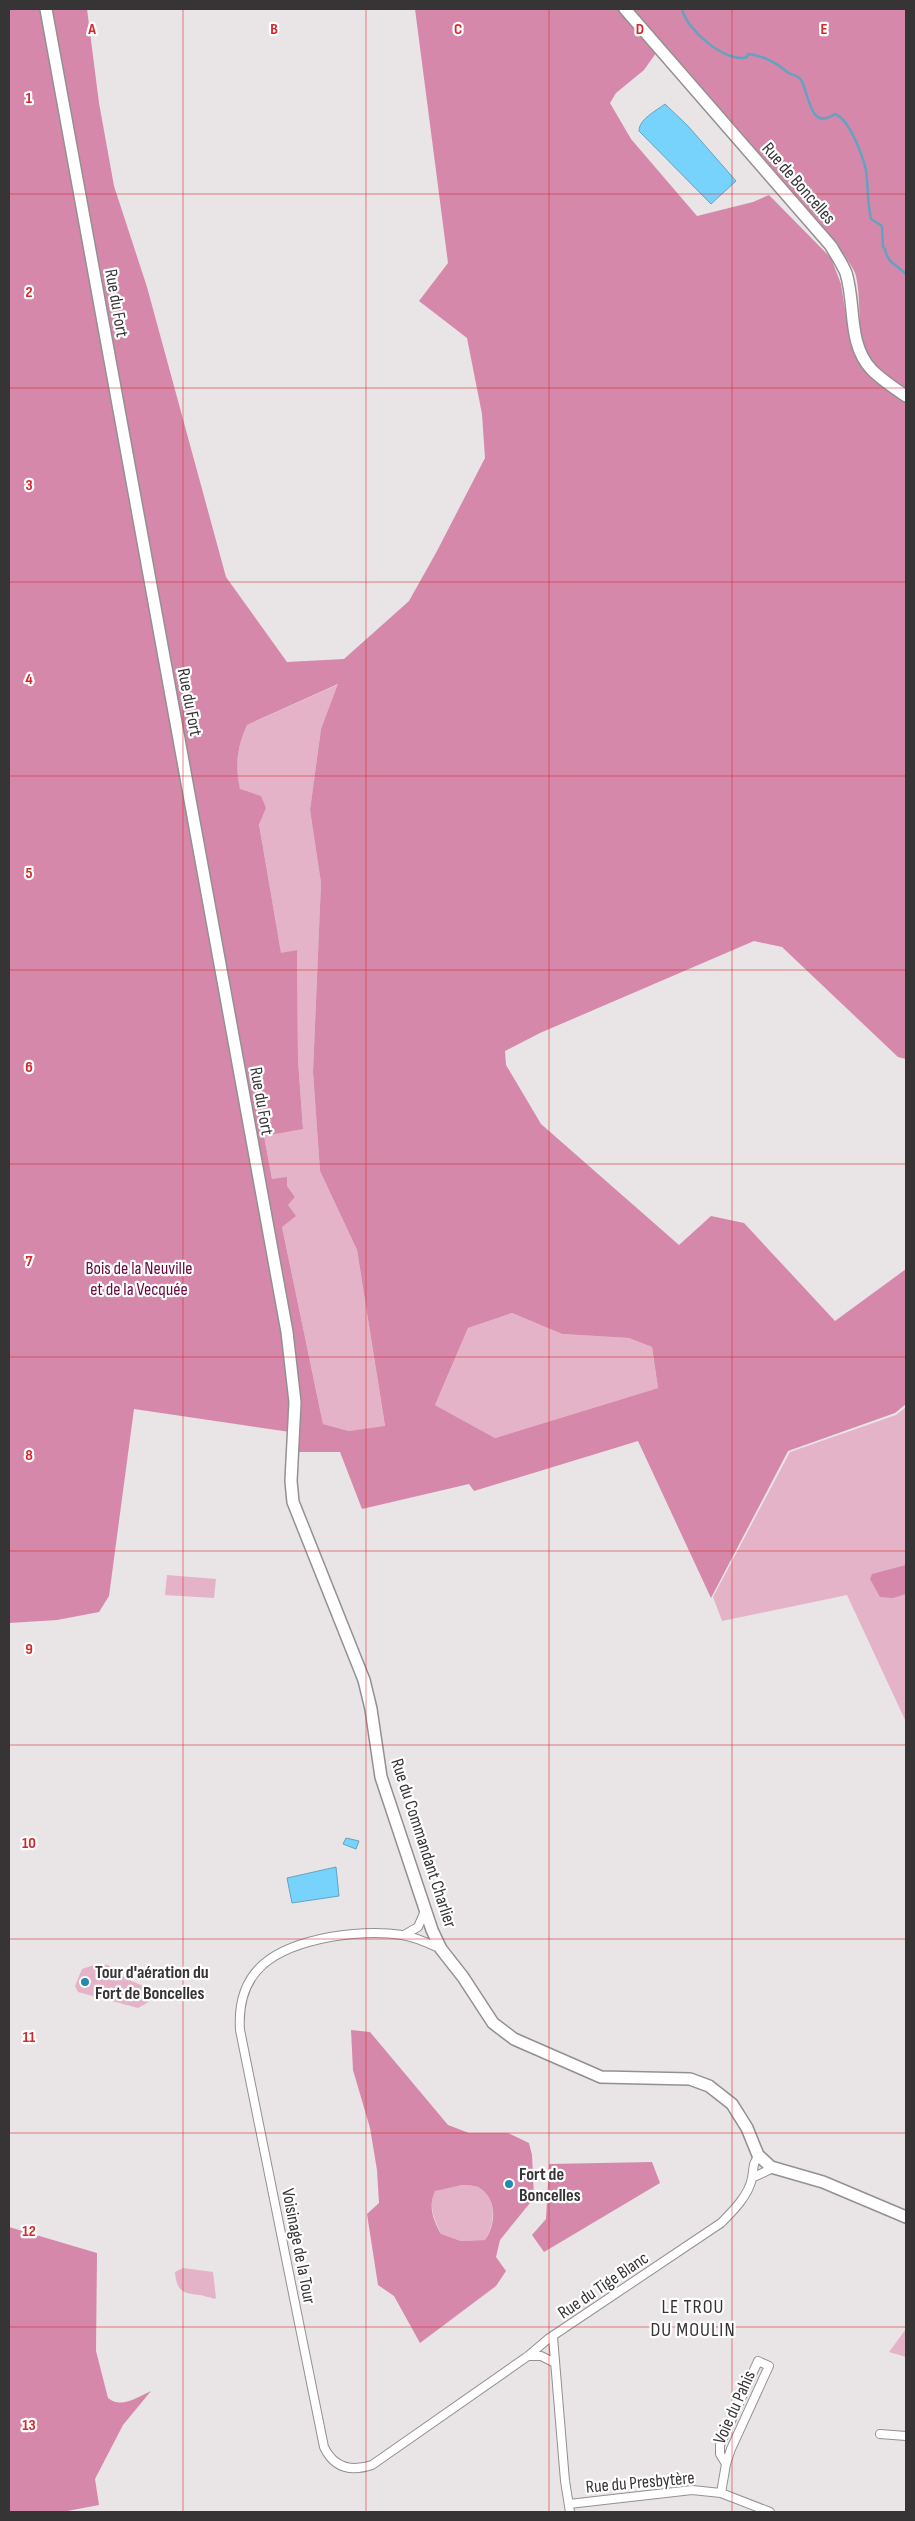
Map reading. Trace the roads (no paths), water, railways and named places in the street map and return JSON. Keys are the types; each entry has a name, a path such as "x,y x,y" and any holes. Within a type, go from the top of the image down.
{"street":[{"name":"Rue du Fort","path":"46,9 215,929 286,1332 295,1402"},
{"name":"Rue de Boncelles","path":"625,9 830,246 846,274 853,328 864,359 871,369 906,396"},
{"name":"Rue du Commandant Charlier","path":"295,1402 291,1481 293,1502 364,1680 371,1709 381,1777 424,1911 441,1949 463,1977 493,2022 506,2034 527,2046 602,2077 690,2079 709,2086 725,2097 738,2112 759,2156 773,2168 823,2182 906,2216"},
{"path":"404,1935 418,1928 424,1911"},
{"name":"Voisinage de la Tour","path":"441,1949 404,1935 359,1933 290,1946 269,1959 254,1974 244,1994 240,2012 242,2039 323,2440 328,2455 334,2463 352,2469 372,2465 553,2337"},
{"name":"Rue du Tige Blanc","path":"570,2512 553,2337 721,2223 737,2207 752,2178 753,2165 759,2156"},
{"path":"752,2178 773,2168"},
{"path":"528,2356 541,2356 555,2363"},
{"name":"Voie du Pahis","path":"721,2493 726,2464 769,2366 758,2361 720,2445 720,2454 726,2464"},
{"path":"880,2434 906,2436"},
{"name":"Rue du Presbytère","path":"569,2504 692,2490 721,2493 766,2512"}],"water":[{"path":"665,104 688,126 736,181 711,204 639,131 645,119"},
{"path":"346,1838 359,1841 356,1849 343,1844"},
{"path":"336,1867 339,1896 292,1903 287,1878"}],"waterway":[{"path":"682,9 691,26 718,50 738,58 747,57 748,54 774,62 787,72 800,78 815,114 820,118 826,118 835,114 841,118 852,133 861,153 866,173 871,219 882,226 883,247 888,258 906,274"}],"place":[{"name":"Tour d'aération du Fort de Boncelles","path":"85,1982"},
{"name":"Fort de Boncelles","path":"509,2184"}],"district":[{"name":"LE TROU DU MOULIN","path":"693,2318"}],"park label":[{"name":"Bois de la Neuville et de la Vecquée","path":"139,1278"}]}
